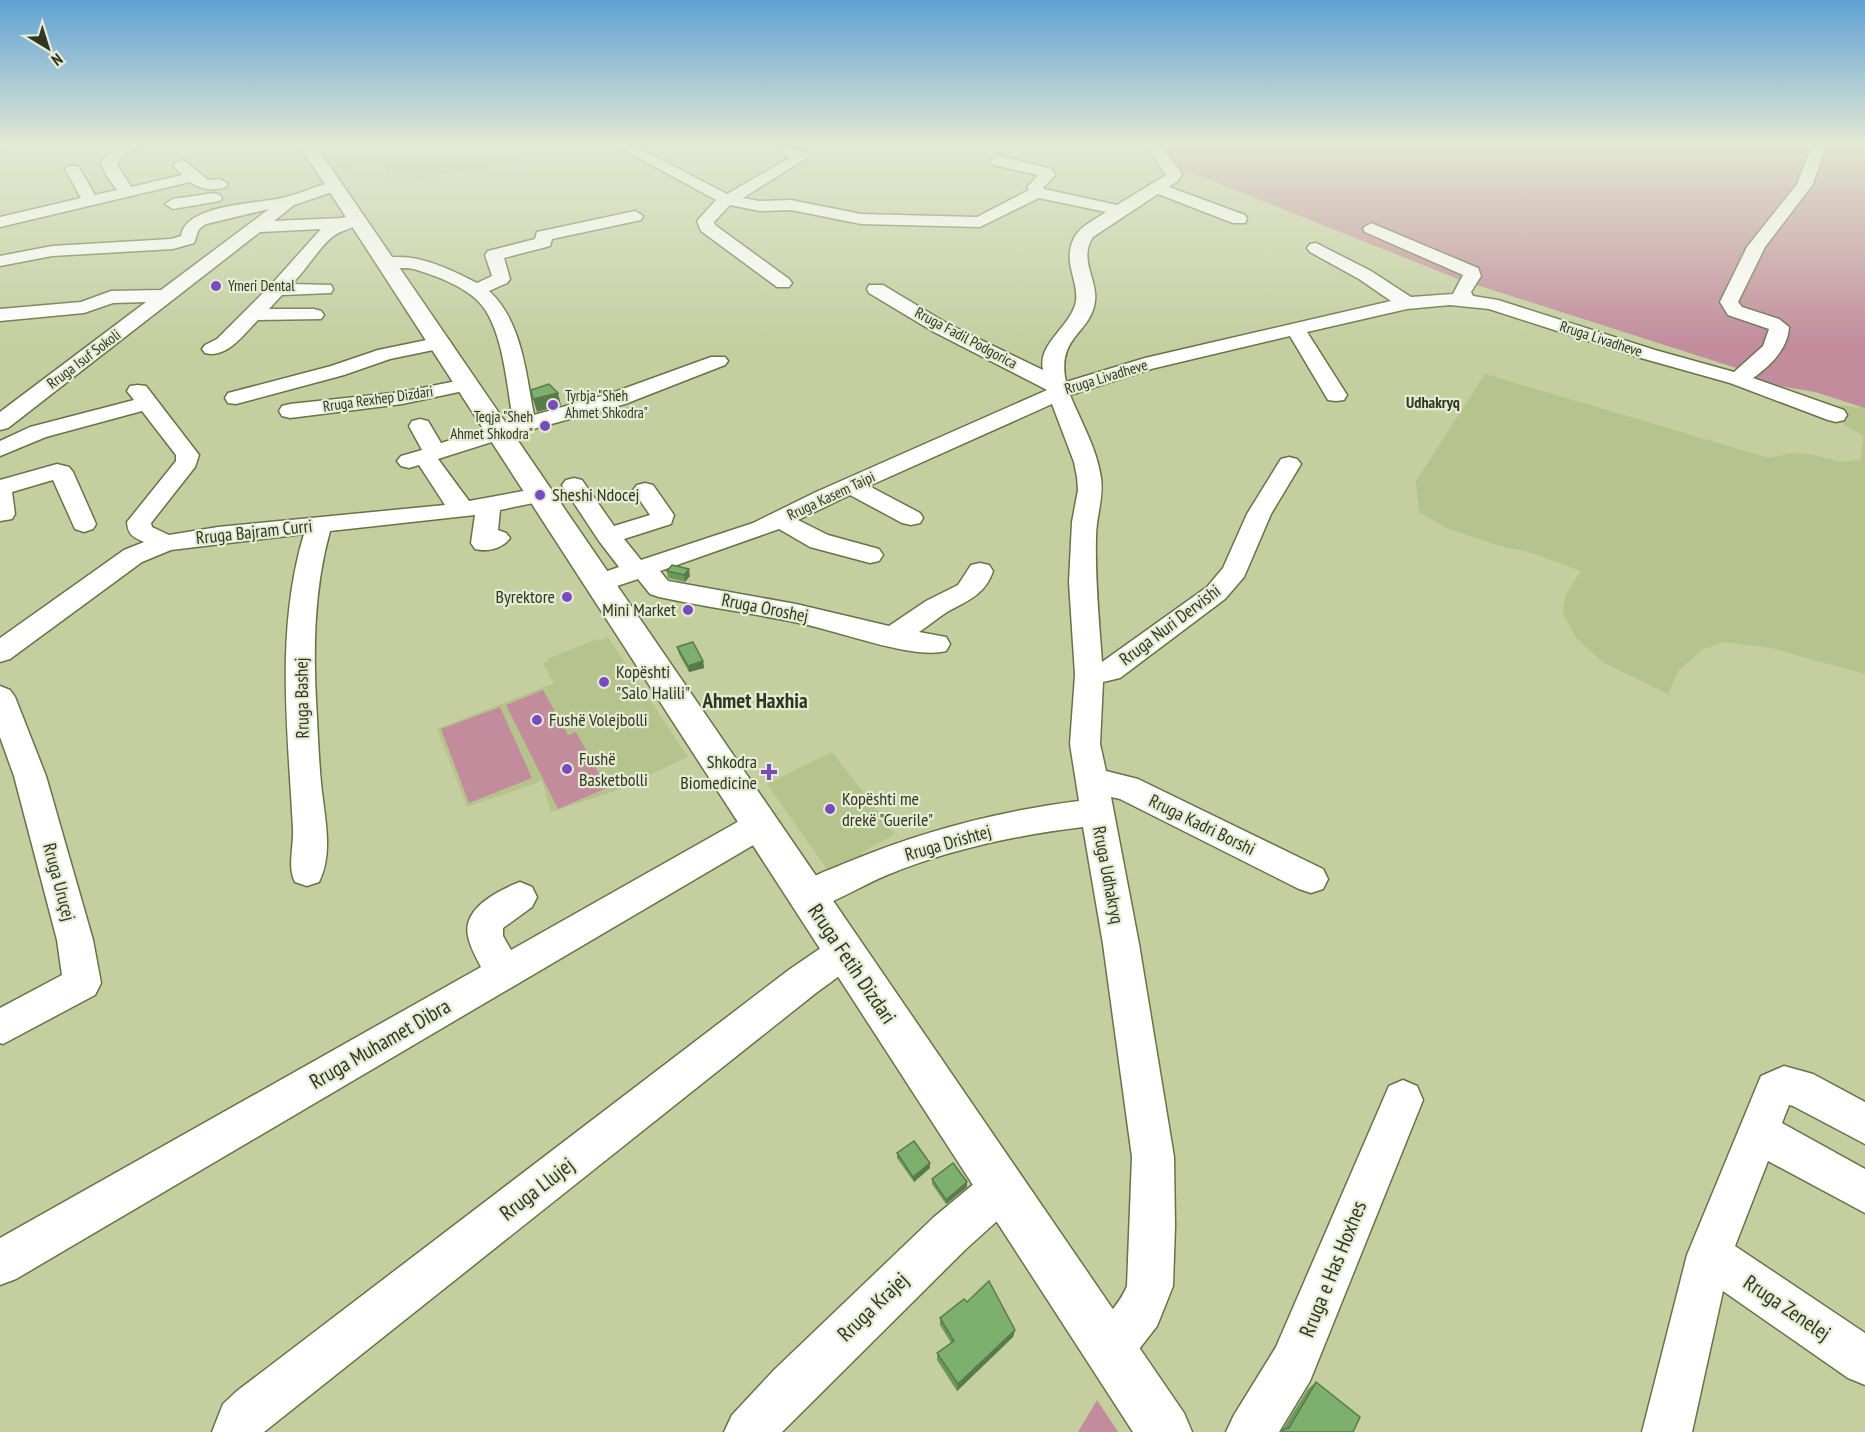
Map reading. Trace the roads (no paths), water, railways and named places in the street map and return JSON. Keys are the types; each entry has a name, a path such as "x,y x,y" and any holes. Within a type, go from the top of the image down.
{"main road":[{"path":"344,210 348,221 387,263 498,433 557,490"},
{"name":"Rruga Fetih Dizdari","path":"557,490 599,583 1165,1432"}],"street":[{"path":"11,215 38,210"},
{"path":"212,210 216,216"},
{"path":"0,261 52,251 166,245 188,239 191,232 189,231 195,222 242,210"},
{"name":"Rruga Isuf Sokoli","path":"1,422 278,210"},
{"path":"717,210 705,221 707,227 783,283"},
{"path":"818,210 875,220 971,223 988,219 1004,210"},
{"name":"Rruga Udhakryq","path":"1109,1349 1141,1310 1150,1286 1153,1157 1121,944 1085,744 1089,675 1082,582 1084,522 1090,490 1089,477 1086,462 1057,389 1052,365 1055,352 1081,313 1086,300 1078,263 1082,239 1120,210"},
{"path":"1215,210 1239,219"},
{"path":"1737,379 1773,346 1779,333 1779,327 1735,311 1729,302 1757,248 1786,210"},
{"path":"11,215 28,216 35,234"},
{"path":"476,290 501,279 494,255 544,242 543,236 635,216"},
{"path":"191,232 348,221"},
{"path":"212,349 224,343 293,272 322,236 348,221"},
{"path":"1371,228 1472,272 1472,276 1462,291 1465,299"},
{"path":"149,263 164,251 166,245"},
{"path":"1316,248 1365,275 1407,303"},
{"path":"387,263 408,261 433,269 476,290 487,298 501,318 525,424"},
{"path":"275,290 324,289"},
{"name":"Rruga Fadil Podgorica","path":"876,289 941,328 1057,389"},
{"path":"0,315 84,308 111,297 166,296"},
{"name":"Rruga Livadheve","path":"1057,389 1145,364 1407,303 1465,299 1491,304 1648,354 1737,379 1836,415"},
{"path":"252,314 314,315"},
{"path":"1295,329 1336,395"},
{"path":"236,399 282,384 337,371 352,358 441,343"},
{"path":"423,457 525,424 617,399 718,361"},
{"name":"Rruga Rexhep Dizdari","path":"291,411 422,395 466,385"},
{"name":"Rruga Kasem Taipi","path":"599,583 735,538 780,520 1057,389"},
{"path":"0,397 32,398"},
{"name":"Rruga Isuf Sokoli","path":"80,436 143,397 188,455 187,462 140,522 140,531 166,543"},
{"name":"Rruga Isuf Sokoli","path":"1,422 38,432 80,436 119,432"},
{"name":"Rruga Rexhep Dizdari","path":"420,426 423,457 458,503 456,511"},
{"name":"Rruga Isuf Sokoli","path":"0,449 38,432"},
{"name":"Rruga Nuri Dervishi","path":"1089,675 1110,671 1216,593 1234,571 1259,514 1289,464"},
{"path":"3,514 0,488 57,471 62,472 84,524"},
{"path":"851,486 911,518"},
{"path":"557,490 608,536 640,570"},
{"name":"Rruga Bajram Curri","path":"0,652 133,556 166,543 218,535 456,511 557,490"},
{"path":"608,536 662,519 662,515 645,490"},
{"path":"488,506 484,543 497,537"},
{"path":"780,520 819,541 870,555"},
{"name":"Rruga Bashej","path":"307,872 310,843 300,687 304,595 309,556 319,525"},
{"name":"Rruga Oroshej","path":"640,570 659,588 794,613 896,635 915,642 936,644"},
{"path":"896,635 936,608 967,591 977,580 980,571"},
{"name":"Rruga Uruçej","path":"0,697 38,806 75,940 82,983 3,1026"},
{"name":"Rruga Kadri Borshi","path":"1093,796 1126,788 1311,879"},
{"name":"Rruga Drishtej","path":"808,897 838,881 943,841 1026,823 1093,796"},
{"name":"Rruga Muhamet Dibra","path":"0,1263 732,839 760,825"},
{"path":"504,972 491,951 483,928 487,919 498,909 520,897"},
{"name":"Rruga Llujej","path":"237,1432 237,1426 242,1419 268,1397 803,981 844,952"},
{"path":"1667,1432 1709,1255 1775,1090 1784,1085 1799,1088 1865,1124"},
{"name":"Rruga e Has Hoxhes","path":"1251,1432 1293,1364 1402,1100"},
{"path":"1757,1132 1865,1192"},
{"name":"Rruga Krajej","path":"749,1432 791,1387 942,1240 1002,1188"},
{"name":"Rruga Zenelej","path":"1709,1255 1865,1361"}],"place":[{"name":"Ymeri Dental","path":"216,286"},
{"name":"Tyrbja \"Sheh Ahmet Shkodra\"","path":"553,405"},
{"name":"Teqja \"Sheh Ahmet Shkodra\"","path":"545,426"},
{"name":"Sheshi Ndocej","path":"540,495"},
{"name":"Byrektore","path":"567,597"},
{"name":"Mini Market","path":"688,610"},
{"name":"Kopështi \"Salo Halili\"","path":"604,682"},
{"name":"Fushë Volejbolli","path":"537,720"},
{"name":"Fushë Basketbolli","path":"567,769"},
{"name":"Shkodra Biomedicine","path":"769,772"},
{"name":"Kopështi me drekë \"Guerile\"","path":"830,809"}],"district":[{"name":"Udhakryq","path":"1433,402"},
{"name":"Ahmet Haxhia","path":"755,701"}]}
